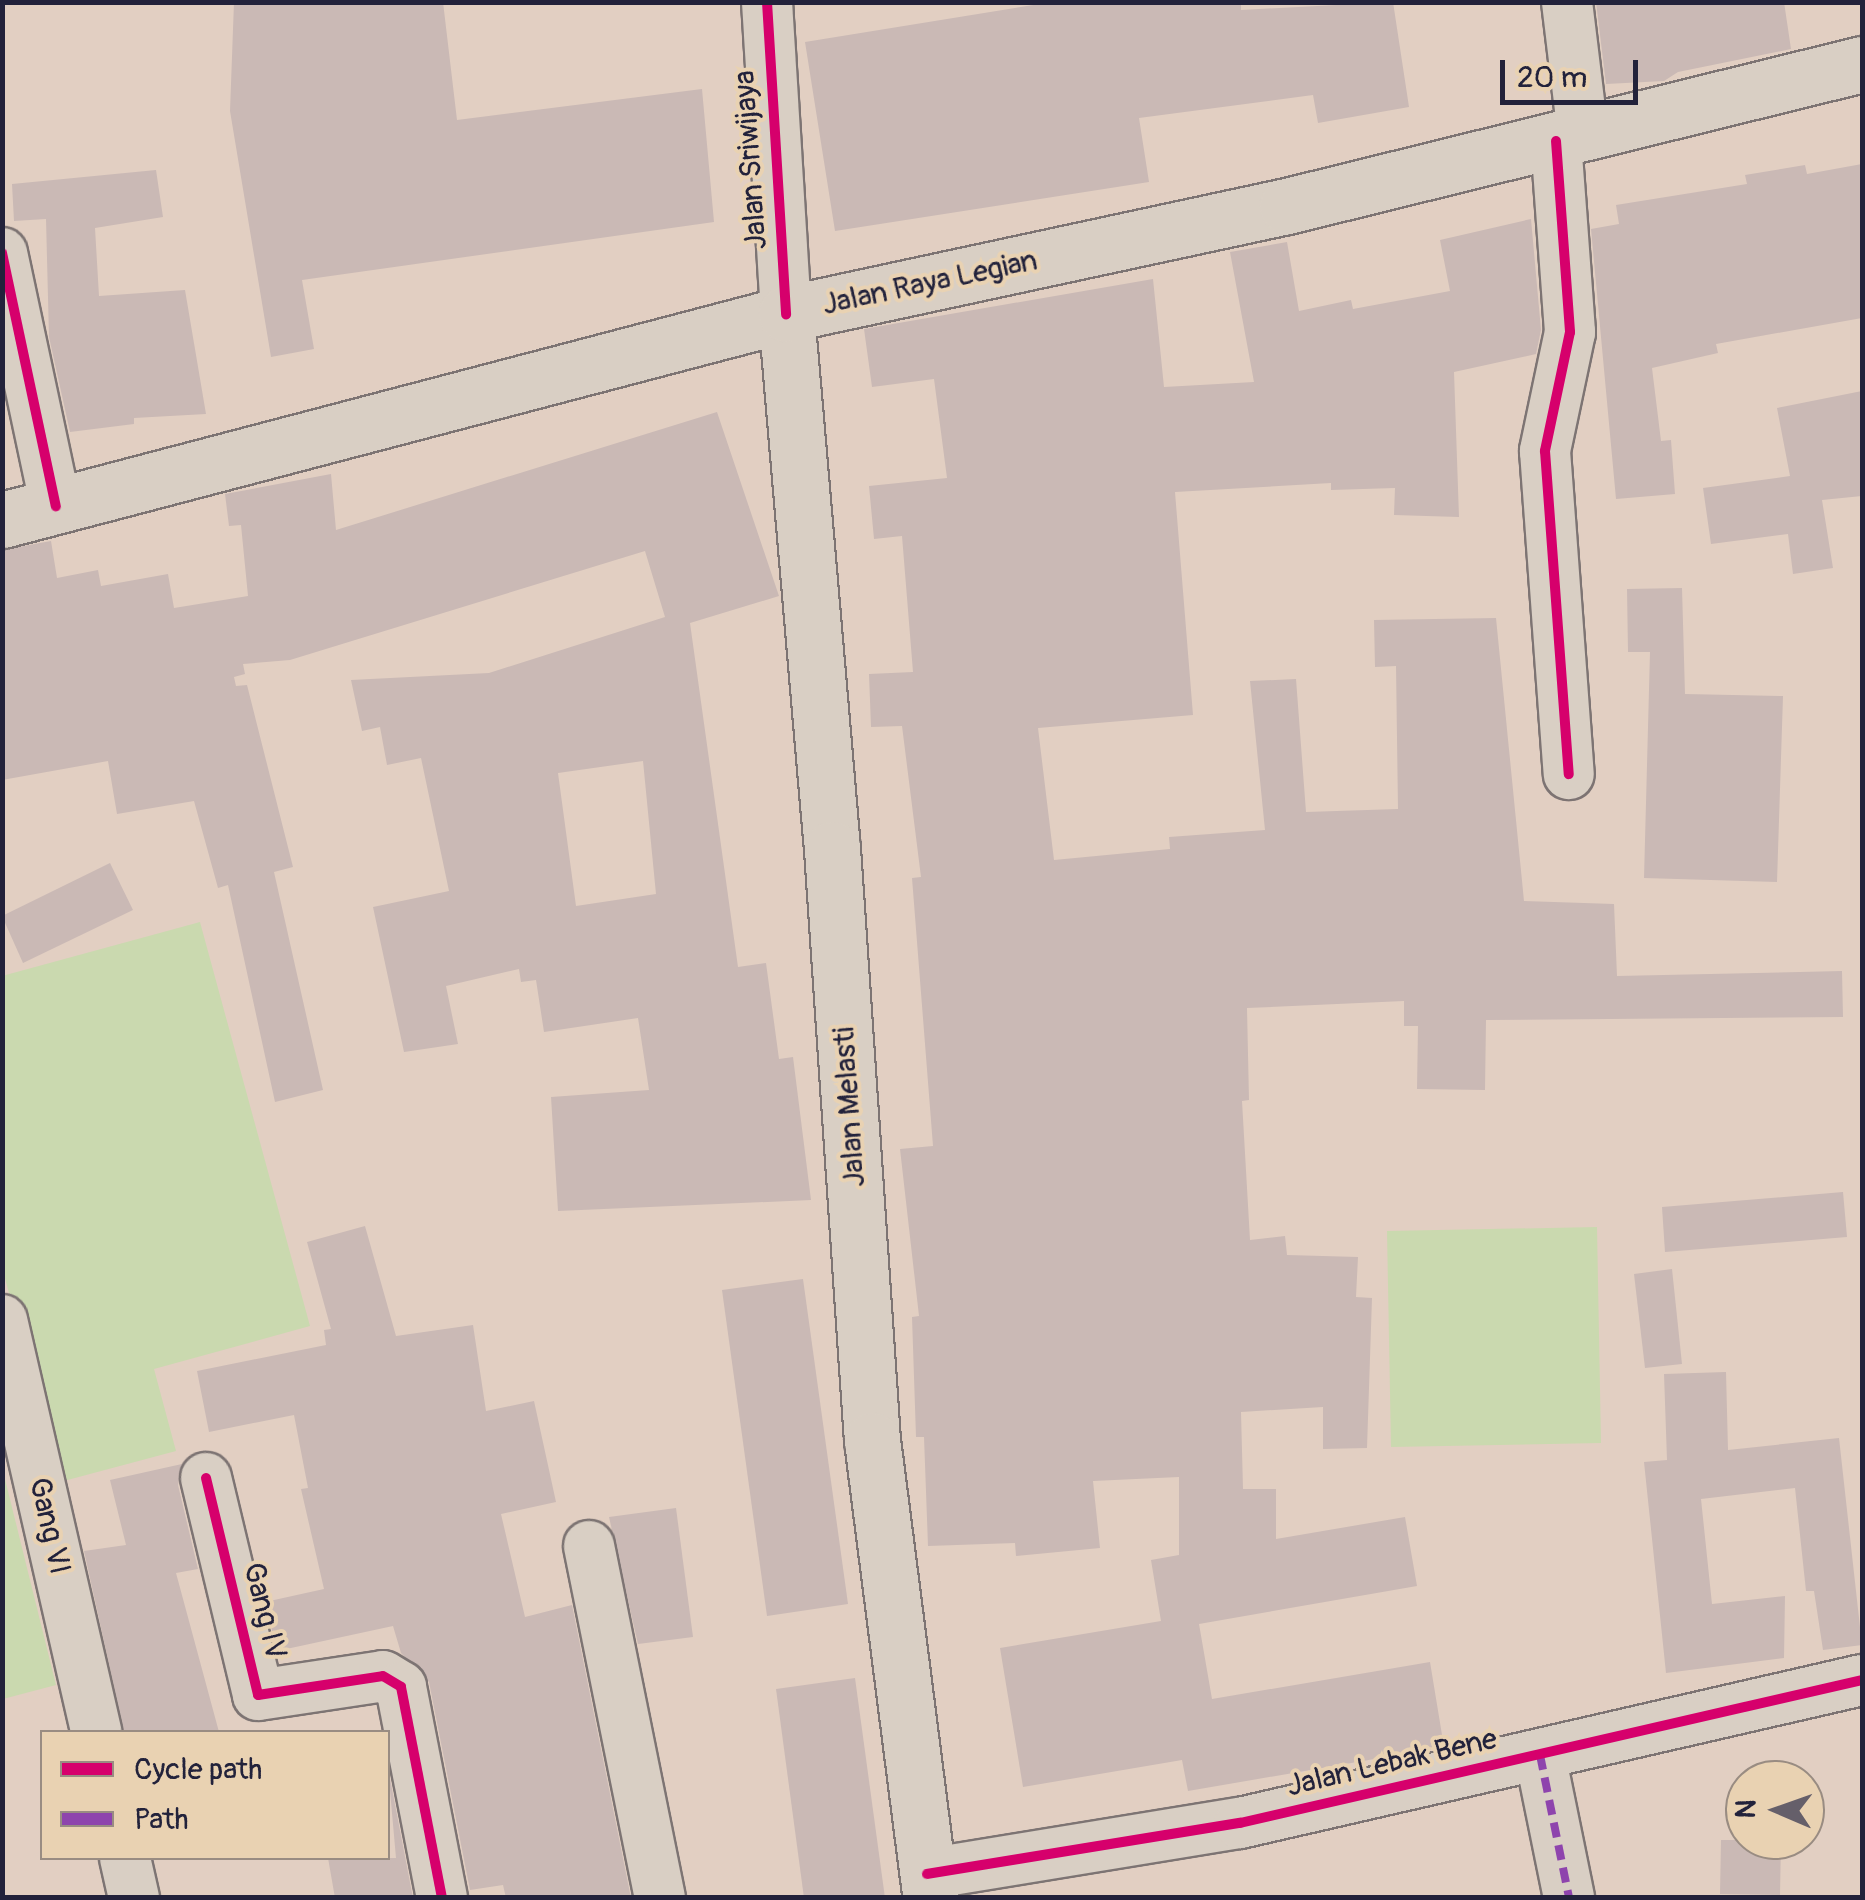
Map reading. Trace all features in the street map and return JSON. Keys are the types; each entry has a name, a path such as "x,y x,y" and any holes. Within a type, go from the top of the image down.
{"main road":[{"name":"Jalan Raya Legian","path":"2,520 786,314 1569,138 1862,64"},
{"name":"Jalan Melasti","path":"786,314 830,830 872,1440 929,1886"}],"street":[{"name":"Jalan Sriwijaya","path":"766,2 786,314"},
{"path":"1567,2 1570,332 1545,451 1569,774"},
{"path":"2,253 56,506"},
{"name":"Gang VI","path":"2,1320 96,1730"},
{"name":"Gang IV","path":"206,1478 258,1695 383,1676 401,1687 442,1898"},
{"path":"589,1546 660,1898"},
{"name":"Jalan Lebak Bene","path":"929,1886 1240,1823 1862,1680"},
{"path":"1540,1756 1569,1898"},
{"path":"124,1860 134,1898"}],"green space":[{"path":"200,922 310,1326 154,1369 176,1451 60,1482 3,1271 2,976"},
{"path":"1597,1227 1601,1443 1391,1447 1387,1231"},
{"path":"2,1467 56,1685 3,1699 2,1699"}],"building":[{"path":"234,2 443,2 457,120 702,89 714,222 302,280 314,349 271,357 230,111"},
{"path":"1052,2 1241,2 1241,10 1393,2 1409,107 1318,123 1313,95 1139,118 1149,182 835,231 805,42"},
{"path":"1596,2 1784,2 1791,49 1678,72 1664,81 1606,84"},
{"path":"1862,164 1862,318 1716,344 1718,353 1652,368 1661,441 1671,440 1675,494 1616,499 1591,229 1619,224 1616,205 1747,184 1745,175 1805,165 1807,174"},
{"path":"156,170 163,217 95,228 99,296 185,290 206,414 134,418 134,424 70,432 49,337 46,219 14,221 12,184"},
{"path":"1531,219 1541,330 1536,354 1454,372 1459,517 1394,515 1395,488 1331,490 1331,483 1175,492 1193,715 1038,728 1054,860 1170,849 1169,837 1265,830 1250,681 1296,679 1306,812 1398,809 1396,666 1375,667 1374,620 1496,618 1524,901 1614,904 1617,976 1842,971 1843,1017 1486,1020 1485,1090 1417,1089 1418,1026 1404,1026 1404,1001 1247,1008 1249,1100 1242,1101 1250,1240 1285,1236 1287,1255 1358,1257 1356,1297 1372,1298 1367,1448 1323,1449 1323,1407 1241,1412 1243,1489 1276,1489 1276,1539 1405,1517 1417,1586 1199,1624 1212,1699 1430,1662 1444,1747 1188,1791 1182,1760 1023,1787 1000,1648 1161,1621 1151,1560 1179,1555 1179,1477 1093,1481 1100,1548 1016,1556 1015,1543 928,1546 924,1437 916,1437 912,1317 919,1316 900,1149 933,1146 912,878 921,877 902,726 871,727 869,674 913,672 902,536 874,539 869,486 947,478 934,379 872,387 864,329 1153,279 1164,387 1254,382 1230,252 1287,242 1299,311 1351,300 1353,309 1450,291 1440,240"},
{"path":"1862,391 1862,496 1822,500 1833,568 1793,574 1788,534 1711,544 1703,488 1790,476 1777,408"},
{"path":"717,412 779,596 690,623 738,967 766,963 779,1059 793,1057 811,1200 558,1211 551,1097 649,1090 638,1018 544,1032 536,980 521,982 519,969 446,986 458,1044 404,1052 373,907 449,891 421,758 387,765 380,727 362,731 351,680 489,673 665,617 645,551 290,660 243,664 245,674 234,677 236,686 247,685 293,867 274,872 323,1090 275,1102 228,885 218,888 194,801 117,814 108,761 2,780 2,550 51,541 57,578 98,570 101,586 168,574 174,608 248,596 241,525 229,526 225,494 331,474 336,530","holes":["643,761 656,894 576,906 558,773"]},
{"path":"1682,588 1685,694 1783,696 1777,882 1644,878 1650,652 1628,652 1627,589"},
{"path":"110,863 133,910 23,963 2,916"},
{"path":"1843,1192 1847,1237 1665,1252 1662,1207"},
{"path":"365,1226 396,1336 473,1325 486,1411 534,1401 556,1502 501,1514 525,1617 572,1605 631,1898 506,1898 503,1885 470,1890 429,1682 401,1653 393,1626 277,1651 265,1602 324,1589 301,1489 308,1488 294,1415 209,1432 197,1371 326,1345 324,1330 331,1329 307,1242"},
{"path":"1672,1269 1682,1364 1645,1368 1634,1274"},
{"path":"803,1279 848,1604 767,1616 722,1290"},
{"path":"1726,1372 1728,1450 1839,1438 1862,1645 1823,1650 1814,1591 1806,1591 1795,1488 1701,1499 1712,1604 1785,1596 1784,1658 1666,1673 1644,1462 1667,1460 1664,1374"},
{"path":"182,1464 178,1485 198,1569 176,1573 218,1730 124,1730 84,1551 126,1545 110,1480"},
{"path":"676,1508 693,1637 638,1644 609,1517"},
{"path":"855,1678 885,1898 804,1898 776,1689"},
{"path":"390,1778 413,1898 335,1898 328,1860 396,1858"},
{"path":"1721,1840 1725,1840 1725,1860 1781,1860 1780,1895 1720,1894"}],"marked path":[{"path":"1540,1755 1569,1898"}],"cycle path":[{"path":"767,2 786,314"},
{"path":"1556,141 1570,332 1545,451 1569,774"},
{"path":"2,253 56,506"},
{"path":"206,1478 258,1695 383,1676 401,1687 442,1898"},
{"path":"927,1874 1240,1823 1862,1680"}]}
